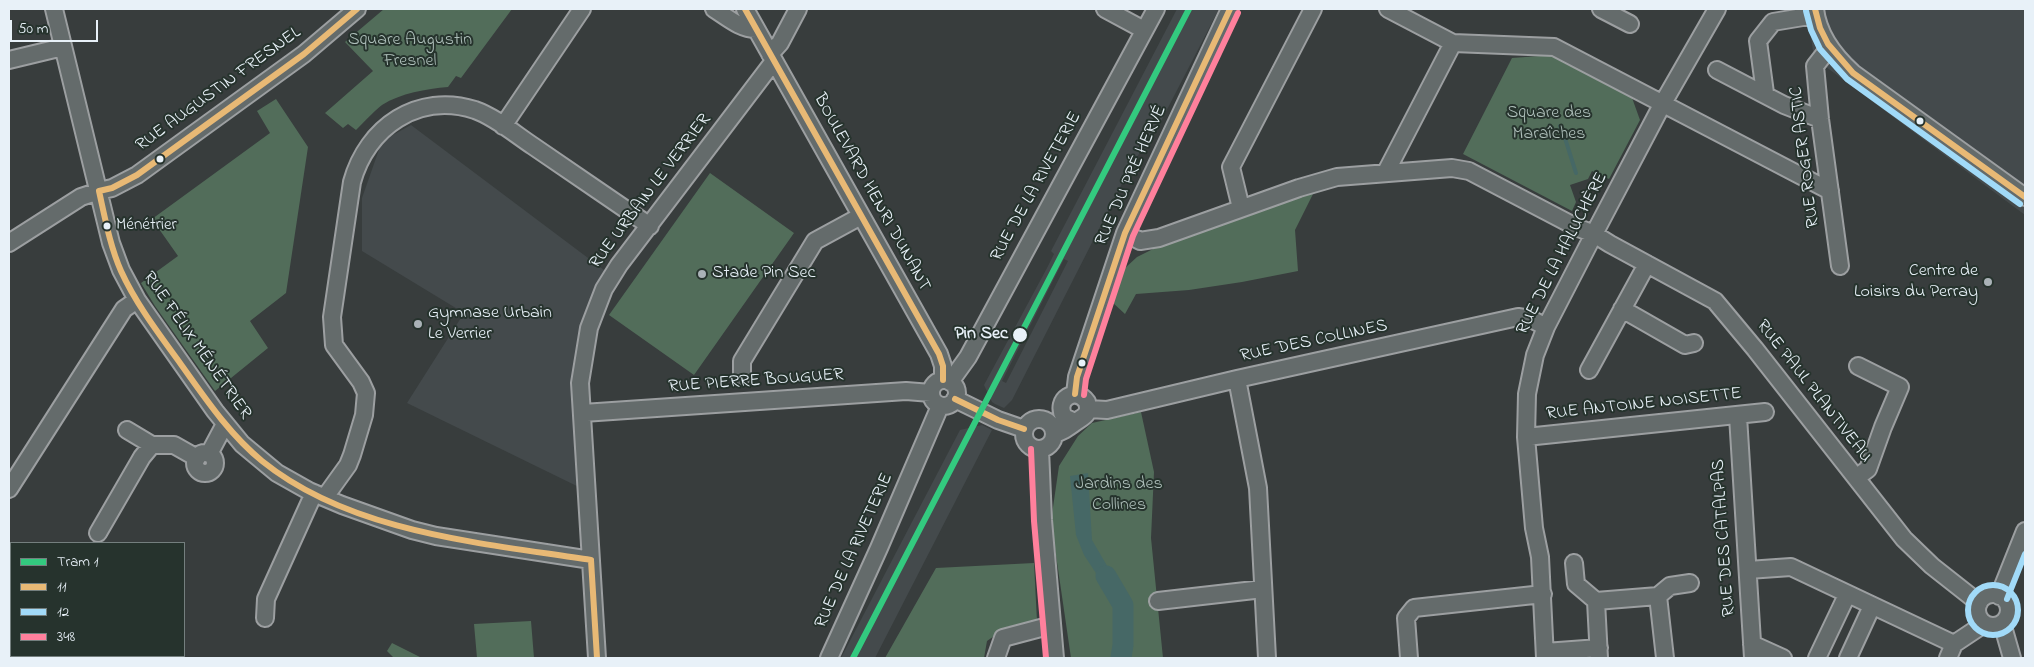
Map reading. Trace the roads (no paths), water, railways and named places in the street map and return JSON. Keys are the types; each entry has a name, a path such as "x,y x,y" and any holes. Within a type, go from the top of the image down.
{"street":[{"name":"RUE FÉLIX MÉNÉTRIER","path":"54,9 111,243 121,270 137,300 225,424 242,444 264,464 289,481 377,519 420,532 591,560"},
{"name":"RUE AUGUSTIN FRESNEL","path":"9,243 81,197 99,190 112,188 137,175 304,54 357,9"},
{"path":"502,126 582,9"},
{"path":"714,9 734,23 750,29 756,29"},
{"name":"BOULEVARD HENRI DUNANT","path":"745,9 939,354 946,381 956,389 942,399"},
{"name":"RUE URBAIN LE VERRIER","path":"597,658 584,413 580,383 589,328 604,289 619,264 650,226 772,57 798,9"},
{"path":"1105,9 1144,30"},
{"name":"RUE DE LA RIVETERIE","path":"829,658 879,548 942,399 934,385 946,381 965,363 1156,9"},
{"name":"RUE DU PRÉ HERVÉ","path":"1075,394 1077,377 1125,234 1230,9"},
{"path":"1241,208 1232,168 1313,9"},
{"path":"1388,9 1453,44 1554,47 1830,191"},
{"path":"1601,9 1630,24"},
{"name":"RUE DE LA HALUCHÈRE","path":"1545,655 1538,546 1534,528 1526,437 1527,394 1535,355 1546,327 1594,234 1716,9"},
{"path":"1765,94 1758,41 1773,22 1783,15 1815,12 1829,48 1853,73 2025,196"},
{"path":"1386,172 1453,44"},
{"path":"9,60 63,47"},
{"name":"RUE ROGER ASTIC","path":"1829,48 1815,66 1820,119 1840,266"},
{"path":"1716,70 1808,116 1820,119"},
{"path":"265,618 266,599 320,495 348,465 364,415 366,394 361,382 334,346 332,317 356,168 372,139 386,125 414,111 436,105 462,107 477,111 650,226"},
{"name":"RUE PAUL PLANTIVEAU","path":"1125,234 1140,241 1159,238 1241,208 1337,177 1386,172 1463,169 1594,234 1715,301 1904,538 1932,566 1979,603"},
{"path":"742,376 742,361 815,241 861,216"},
{"path":"1589,370 1647,264"},
{"path":"9,490 124,309 137,300"},
{"path":"1622,309 1685,346 1694,343"},
{"name":"RUE DES COLLINES","path":"1088,409 1107,410 1237,379 1518,317 1531,319 1546,327"},
{"path":"1856,478 1868,469 1900,387 1858,366"},
{"path":"1237,379 1258,488 1267,658"},
{"name":"RUE PIERRE BOUGUER","path":"584,413 906,391 942,399"},
{"path":"1042,419 1046,413 1061,405 1066,397 1075,394 1085,399 1088,409 1086,417 1061,432 1054,434"},
{"path":"942,399 1024,429"},
{"path":"1061,405 1064,417 1075,422"},
{"name":"RUE ANTOINE NOISETTE","path":"1526,437 1765,412"},
{"name":"RUE DES CATALPAS","path":"1738,416 1752,651"},
{"path":"1033,419 1042,419 1052,426 1054,434 1051,444 1040,449 1027,443 1024,429 1033,419"},
{"path":"127,430 152,445 174,445 203,456 225,424"},
{"path":"98,533 142,457 152,445"},
{"path":"1040,449 1043,520 1055,658"},
{"path":"1999,596 2025,531"},
{"path":"1574,563 1576,584 1596,601 1658,596 1670,586 1690,583"},
{"path":"1748,570 1791,567 1872,606 1951,651 1984,624"},
{"path":"1158,600 1263,589"},
{"path":"1409,658 1406,618 1414,608 1542,594"},
{"path":"1817,658 1848,595"},
{"path":"1988,595 1999,596 2007,603 2009,610 2007,617 1996,626 1984,624 1977,613 1979,603 1988,595"},
{"path":"1658,596 1665,658"},
{"path":"1545,655 1599,653 1596,601"},
{"path":"1848,658 1872,606"},
{"path":"2002,623 2012,658"},
{"path":"996,658 1003,638 1052,625"},
{"path":"1752,651 1783,658"}],"water":[{"path":"1088,473 1092,540 1127,600 1115,602 1084,555 1076,535 1070,476"}],"waterway":[{"path":"1563,132 1576,173"},
{"path":"1106,576 1123,605 1123,645 1121,658"}],"tram line":[{"name":"1","path":"853,658 1189,9"}],"place":[{"name":"Ménétrier","path":"107,226"},
{"name":"Stade Pin Sec","path":"702,274"},
{"name":"Centre de Loisirs du Perray","path":"1988,282"},
{"name":"Gymnase Urbain Le Verrier","path":"418,324"},
{"name":"Pin Sec","path":"1020,335"}],"park label":[{"name":"Square Augustin Fresnel","path":"410,51"},
{"name":"Square des Maraîches","path":"1549,124"},
{"name":"Jardins des Collines","path":"1119,495"}]}
